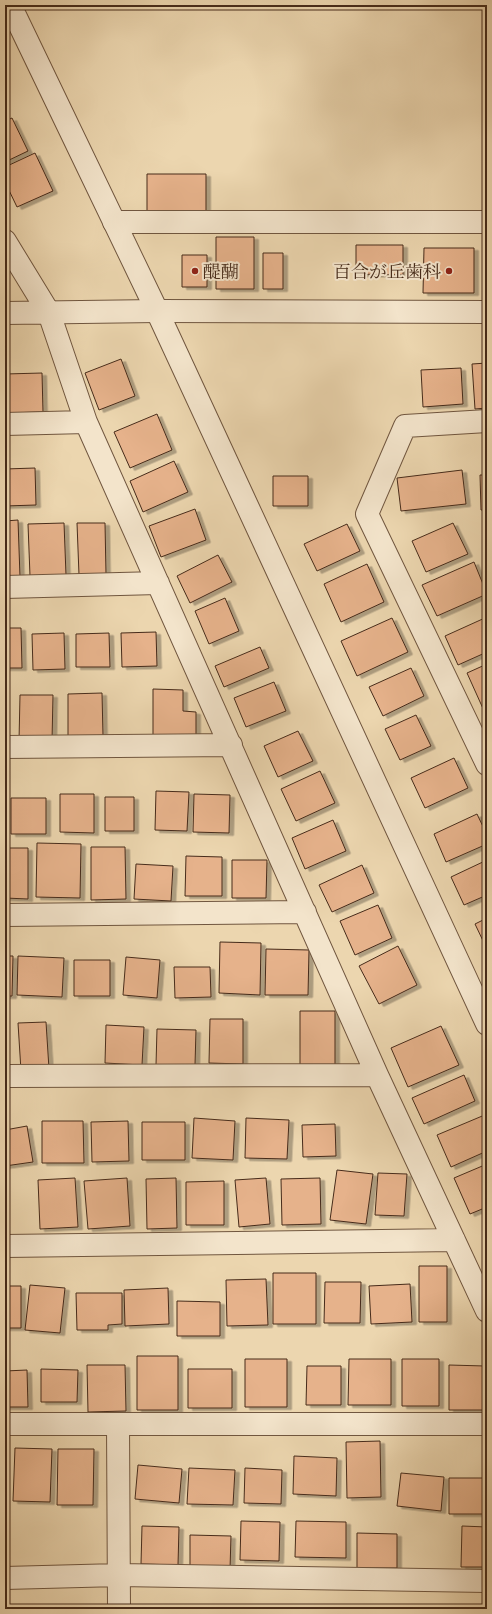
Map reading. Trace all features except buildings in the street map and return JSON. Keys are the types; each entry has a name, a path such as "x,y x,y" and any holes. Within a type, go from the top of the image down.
{"street":[{"path":"10,5 157,311 487,1024"},
{"path":"114,222 487,222"},
{"path":"5,241 49,313 86,422 377,1075 487,1311"},
{"path":"5,313 157,311 487,312"},
{"path":"487,421 405,426 367,514 487,764"},
{"path":"5,424 86,422"},
{"path":"5,587 158,583"},
{"path":"5,747 231,745"},
{"path":"5,915 305,912"},
{"path":"5,1076 377,1075"},
{"path":"5,1246 454,1240"},
{"path":"5,1424 487,1424"},
{"path":"118,1424 119,1609"},
{"path":"5,1578 119,1575 487,1581"}],"place":[{"name":"醍醐","path":"195,271"},
{"name":"百合が丘歯科","path":"449,271"}]}
